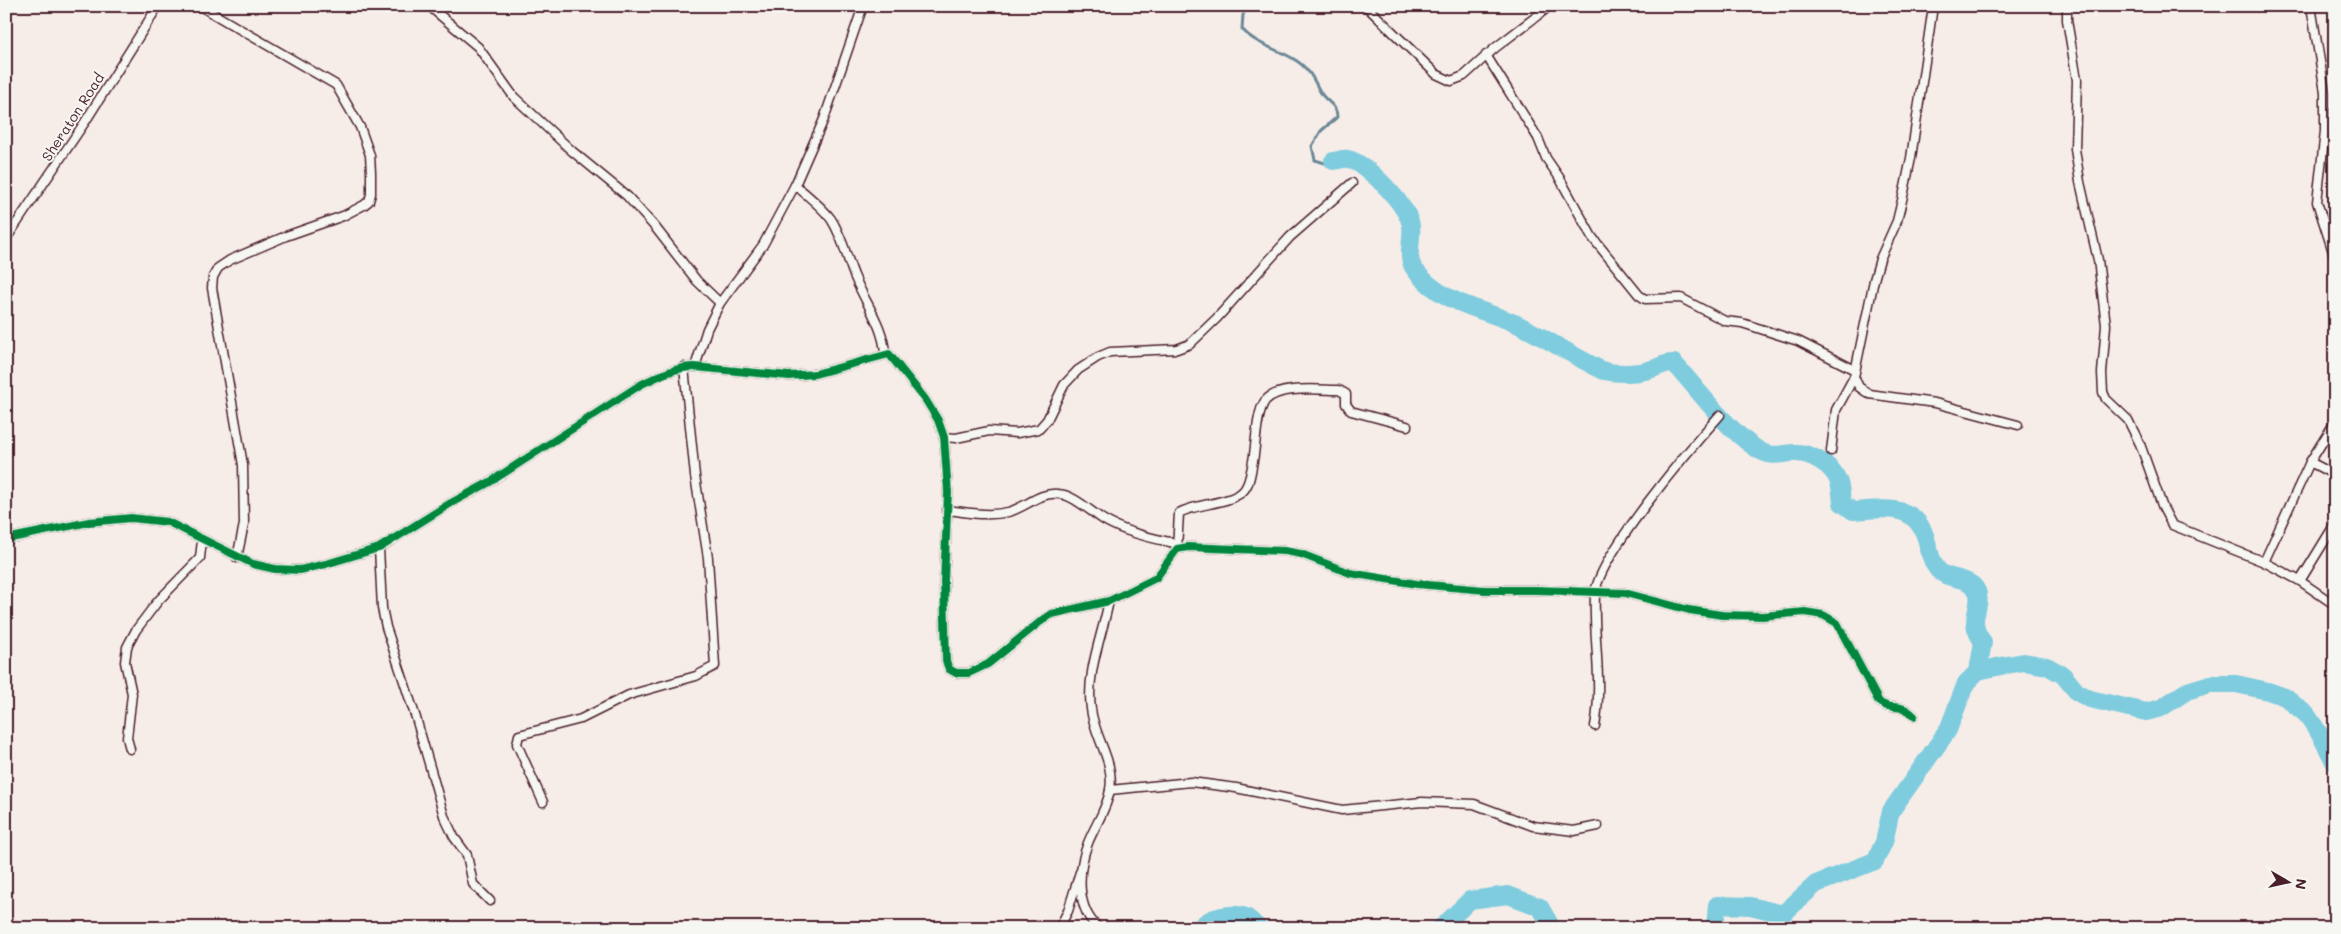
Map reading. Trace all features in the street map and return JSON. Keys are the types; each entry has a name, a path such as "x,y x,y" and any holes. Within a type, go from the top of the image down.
{"street":[{"name":"Sheraton Road","path":"6,239 85,122 158,6"},
{"path":"200,6 336,85 360,127 370,155 370,201 343,216 286,236 230,260 218,268 213,277 212,288 243,465 244,524 237,558"},
{"path":"429,6 478,47 514,97 572,151 627,196 655,227 697,281 720,302"},
{"path":"695,367 707,329 720,302 759,251 795,185 834,93 863,6"},
{"path":"1366,6 1436,74 1451,81 1464,76 1486,55 1550,6"},
{"path":"1831,451 1836,410 1854,373 1874,280 1880,259 1897,221 1912,158 1933,6"},
{"path":"2067,6 2067,20 2077,80 2075,149 2080,182 2098,260 2106,324 2102,373 2103,392 2111,405 2128,420 2140,444 2163,508 2172,525 2264,562 2300,581 2335,605"},
{"path":"2312,6 2325,92 2325,131 2317,202 2335,258"},
{"path":"1486,55 1538,138 1546,158 1559,177 1592,237 1639,295 1645,299 1681,298 1725,321 1742,323 1798,341 1854,373 1863,391 1869,394 1935,403 2018,425"},
{"path":"944,437 956,438 989,431 1017,433 1039,429 1047,420 1064,386 1078,370 1098,357 1110,352 1177,349 1190,344 1290,237 1352,183"},
{"path":"795,185 819,206 838,232 855,279 882,333 885,354"},
{"path":"6,540 89,522 130,518 168,522 190,531 202,540 237,558 275,569 300,570 379,548 451,503 490,482 640,385 664,373 684,367 695,367 788,376 815,374 885,354 892,355 924,399 938,420 944,437 947,463 944,582 946,661 949,669 956,673 969,673 988,664 1052,614 1109,601 1156,578 1177,547 1179,513 1206,503 1235,498 1248,484 1260,414 1265,402 1273,396 1291,390 1339,390 1346,394 1346,404 1351,411 1407,426"},
{"path":"543,802 517,744 519,735 581,718 629,695 696,676 715,666 708,558 695,476 684,367"},
{"path":"1595,726 1599,690 1595,592 1605,566 1680,460 1720,415"},
{"path":"2264,562 2310,462 2335,422"},
{"path":"2310,462 2335,475"},
{"path":"947,510 990,515 1010,511 1043,495 1060,493 1118,526 1177,547 1286,551 1301,554 1350,572 1416,584 1485,590 1625,593 1689,610 1722,615 1763,616 1805,612 1823,614 1837,623 1879,702 1887,706 1904,707 1914,716"},
{"path":"2300,581 2335,524"},
{"path":"130,748 127,738 132,694 125,662 127,647 136,630 158,600 200,558 202,540"},
{"path":"379,548 382,608 386,627 416,718 444,816 454,837 468,855 472,884 490,901"},
{"path":"1059,928 1068,911 1083,860 1110,790 1110,771 1091,712 1089,692 1094,661 1109,601"},
{"path":"1110,790 1190,782 1236,788 1342,810 1422,802 1466,804 1501,813 1533,826 1574,831 1598,826"},
{"path":"1083,860 1082,888 1084,910 1099,928"}],"waterway":[{"path":"1247,6 1243,15 1242,29 1257,41 1300,63 1337,113 1337,117 1321,131 1312,146 1315,160 1325,163 1333,161"},
{"path":"1333,161 1348,159 1356,162 1376,177 1395,198 1403,208 1411,226 1410,260 1412,265 1437,291 1464,304 1521,326 1604,371 1634,373 1674,363 1732,429 1760,451 1774,455 1800,453 1820,461 1835,474 1840,485 1842,503 1853,511 1888,509 1908,514 1916,520 1922,529 1932,560 1938,570 1947,576 1969,583 1977,591 1979,597 1975,626 1983,642 1978,671"},
{"path":"1715,928 1717,905 1750,906 1783,914 1816,884 1875,861 1884,842 1891,811 1948,730 1966,683 1978,671 2024,662 2047,666 2063,675 2077,692 2090,699 2146,712 2161,708 2187,691 2210,684 2236,684 2268,691 2285,697 2307,715 2321,736 2335,763"},
{"path":"1441,928 1470,900 1508,895 1540,907 1552,928"},
{"path":"1200,928 1215,918 1228,915 1246,917 1259,928"}],"cycle path":[{"path":"6,539 89,522 131,518 168,522 253,564 275,569 300,570 379,548 451,503 490,482 653,378 688,367 789,376 815,374 889,354 925,399 938,420 944,437 948,492 944,581 946,661 949,669 956,673 969,673 988,664 1052,614 1109,601 1156,578 1177,549 1188,547 1285,551 1301,554 1350,573 1417,584 1485,590 1625,593 1689,610 1722,615 1763,616 1805,612 1823,615 1837,623 1879,702 1883,705 1904,709 1914,716"}]}
